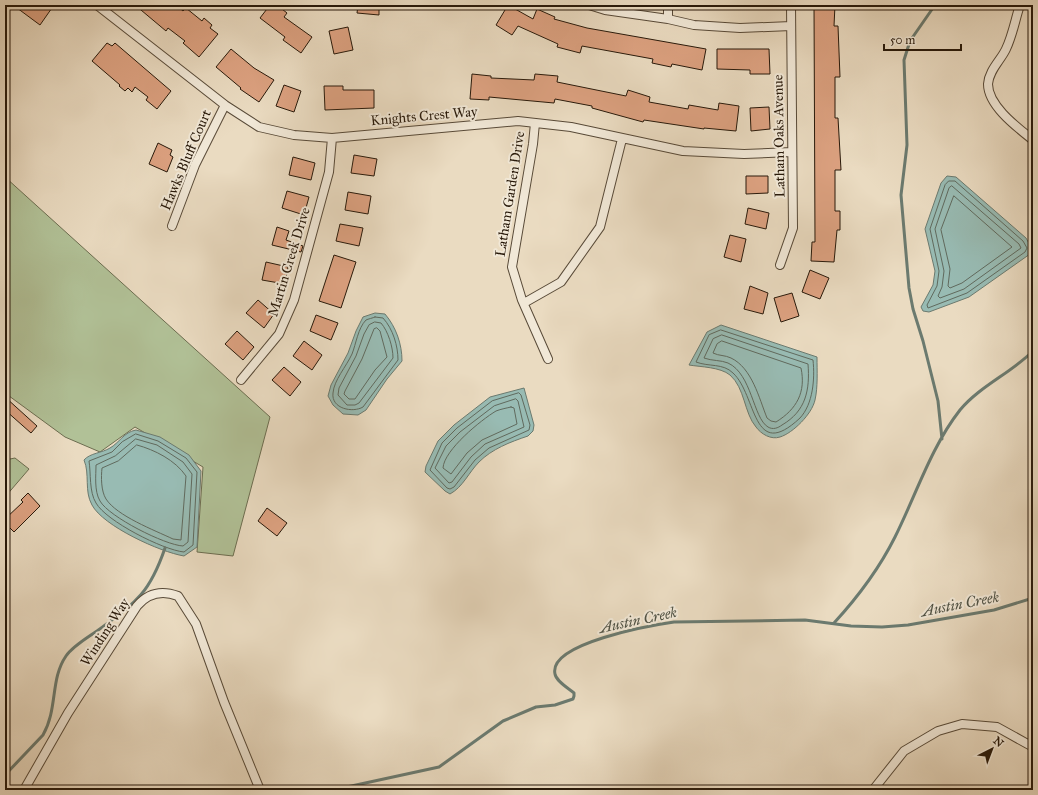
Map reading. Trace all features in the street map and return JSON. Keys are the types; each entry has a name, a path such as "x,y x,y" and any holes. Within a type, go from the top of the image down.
{"street":[{"name":"Knights Crest Way","path":"97,5 225,105 260,126 294,136 332,138 518,121 571,127 683,151 744,154 792,152"},
{"path":"589,5 605,10 668,19 694,25 740,28 791,26"},
{"path":"668,5 668,19"},
{"name":"Latham Oaks Avenue","path":"780,265 793,228 791,5"},
{"path":"1020,5 1014,31 1005,51 994,67 988,84 994,101 1006,118 1033,140"},
{"name":"Hawks Bluff Court","path":"172,226 195,165 225,105"},
{"name":"Latham Garden Drive","path":"535,123 533,144 512,266 524,303 548,359"},
{"name":"Martin Creek Drive","path":"240,380 279,334 294,300 329,172 332,138"},
{"path":"524,303 561,282 600,227 622,139"},
{"name":"Winding Way","path":"24,790 68,713 137,606 148,596 161,592 178,596 196,624 224,702 260,790"},
{"path":"873,790 904,751 938,731 962,724 997,727 1033,746"}],"green space":[{"path":"5,177 270,417 233,556 197,552 203,467 135,427 100,452 65,437 5,393"},
{"path":"15,458 29,469 5,497 5,460"}],"water":[{"path":"947,176 956,177 1026,238 1031,247 1030,254 969,297 929,312 923,311 921,307 933,285 935,271 925,229 941,183"},
{"path":"375,313 385,314 392,324 400,342 402,361 387,379 366,410 358,415 343,414 333,405 328,396 331,385 348,353 363,317"},
{"path":"721,325 817,357 817,390 815,400 806,417 791,432 777,438 763,434 758,430 752,421 742,393 735,380 730,375 721,370 689,365 707,332"},
{"path":"524,388 534,425 533,431 528,436 508,443 484,457 459,487 450,494 425,472 426,466 438,441 454,425 490,397"},
{"path":"136,430 160,437 189,455 201,471 197,547 184,556 147,544 133,537 98,513 90,500 88,494 87,471 84,460 89,456 110,448 125,435"}],"building":[{"path":"13,5 54,5 40,25"},
{"path":"135,5 176,5 183,11 186,8 202,21 204,18 212,25 210,28 218,34 199,57 183,43 185,41 168,28 166,31"},
{"path":"270,5 277,5 287,13 284,17 312,37 301,53 283,40 285,37 260,18"},
{"path":"358,5 379,5 379,15 357,13"},
{"path":"508,5 533,19 537,9 555,17 554,19 587,28 706,49 702,70 672,64 671,67 652,63 653,59 582,46 580,53 557,47 558,44 518,26 512,35 496,25"},
{"path":"814,5 835,5 834,26 838,26 840,77 835,77 835,118 838,118 841,170 835,170 835,211 840,211 840,230 837,230 834,262 811,261 812,242 815,242"},
{"path":"348,27 353,50 334,54 329,31"},
{"path":"107,43 112,46 115,43 171,91 157,109 146,100 148,97 135,87 132,92 128,88 125,91 92,61"},
{"path":"231,49 254,68 274,80 259,102 240,89 241,88 216,67"},
{"path":"717,49 769,49 770,74 750,74 750,70 717,69"},
{"path":"472,74 491,76 491,78 534,80 535,74 558,76 557,82 626,96 628,90 650,97 649,102 688,109 689,105 718,110 719,103 739,106 736,131 704,129 644,120 643,122 592,108 592,106 555,99 554,103 489,97 489,100 470,99"},
{"path":"284,85 301,91 294,112 276,106"},
{"path":"324,86 343,86 343,90 374,90 374,108 325,110"},
{"path":"769,107 770,129 751,131 750,108"},
{"path":"158,143 172,150 170,155 173,157 167,172 149,164"},
{"path":"354,155 377,159 374,176 351,173"},
{"path":"293,157 315,163 311,180 289,175"},
{"path":"746,176 768,176 768,193 746,194"},
{"path":"287,191 309,197 304,215 282,208"},
{"path":"348,192 371,196 368,214 345,210"},
{"path":"748,208 769,213 766,229 745,224"},
{"path":"340,224 363,228 359,246 336,241"},
{"path":"277,227 289,231 286,240 303,246 301,252 272,245"},
{"path":"730,235 746,239 741,262 724,257"},
{"path":"334,255 356,262 341,308 319,301"},
{"path":"266,262 288,267 285,284 262,280"},
{"path":"810,270 829,278 820,299 802,292"},
{"path":"750,286 768,293 763,314 744,309"},
{"path":"792,293 799,316 781,322 774,298"},
{"path":"258,300 274,314 264,328 246,313"},
{"path":"316,315 338,323 331,340 310,331"},
{"path":"237,331 254,347 243,360 225,344"},
{"path":"304,341 322,355 312,370 293,356"},
{"path":"284,367 301,382 290,396 272,380"},
{"path":"5,397 37,426 31,433 5,410"},
{"path":"28,493 40,506 14,532 5,523 5,519 23,502 21,500"},
{"path":"267,508 287,523 277,536 258,521"}],"waterway":[{"path":"935,5 910,41 904,60 907,145 901,195 909,288 913,309 923,341 938,401 942,439"},
{"path":"834,623 859,593 882,560 903,521 932,455 960,410 968,401 1033,351"},
{"path":"5,775 43,735 51,715 58,674 66,656 76,646 121,613 139,597 153,577 165,548"},
{"name":"Austin Creek","path":"333,790 439,767 503,721 536,707 555,705 573,699 574,693 556,677 555,674 557,663 568,653 584,645 625,632 674,622 805,620 851,626 882,627 908,625 994,610 1033,598"}]}
